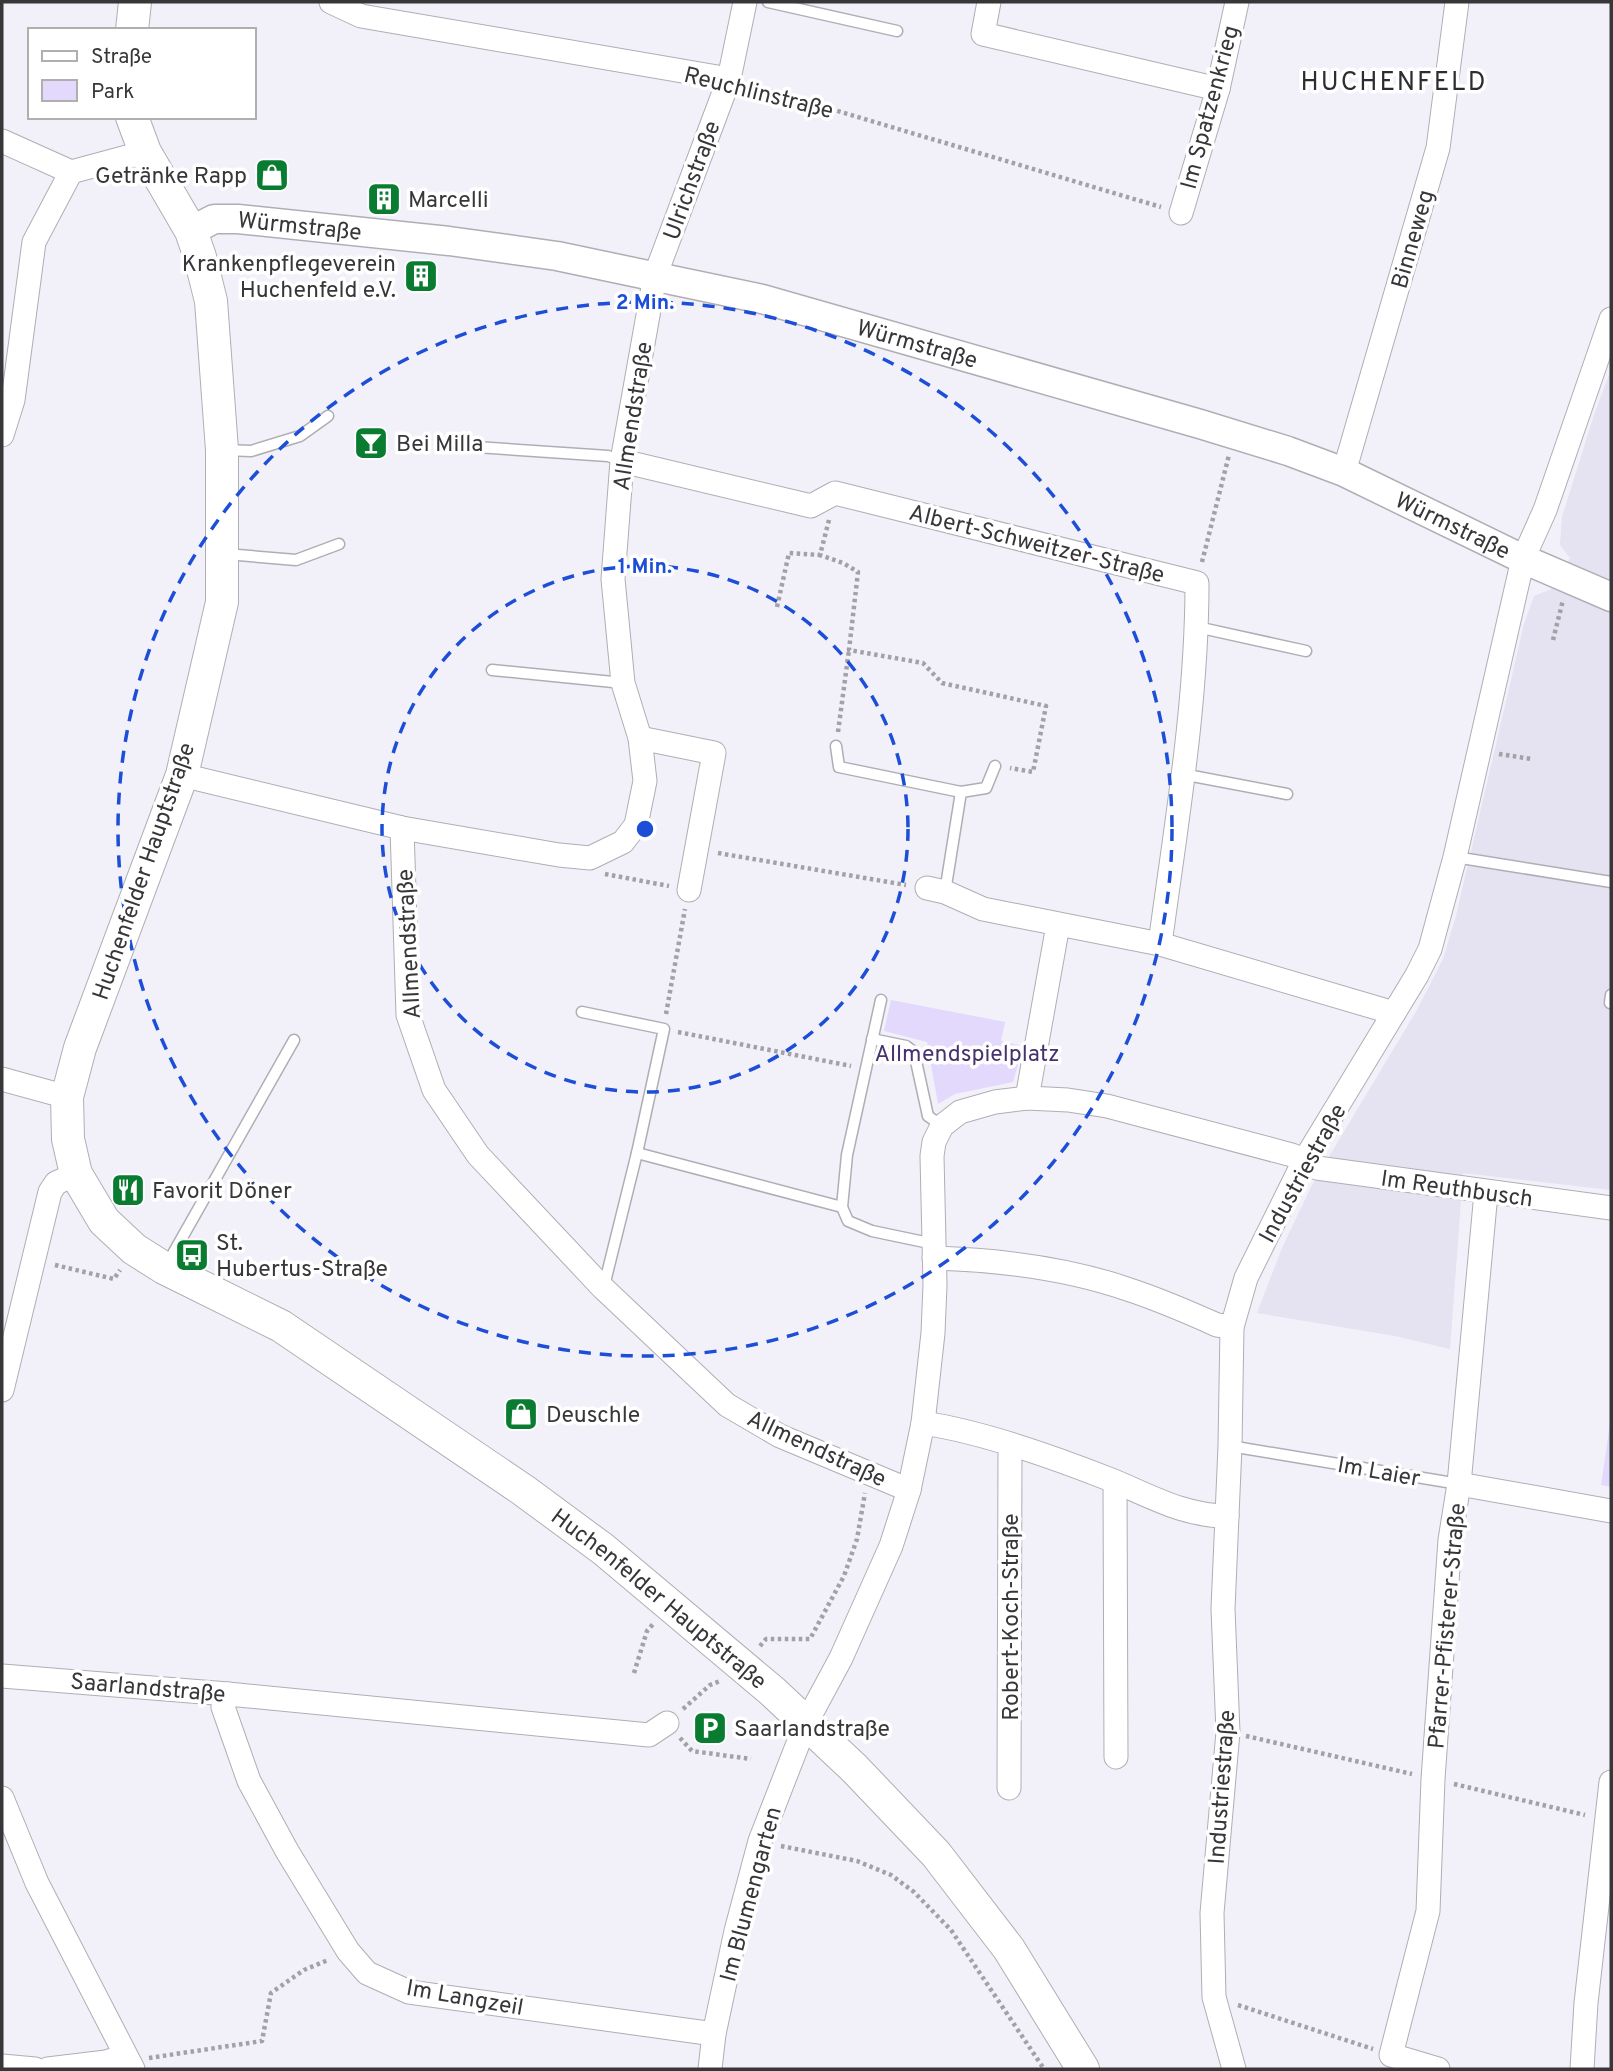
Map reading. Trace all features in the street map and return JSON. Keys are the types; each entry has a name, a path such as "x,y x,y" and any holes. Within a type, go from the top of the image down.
{"main road":[{"path":"132,28 135,2"},
{"name":"Huchenfelder Hauptstraße","path":"133,119 145,152 191,231 211,301 222,450 222,602 182,775 80,1048 67,1097 68,1139 76,1174 104,1221 134,1249 164,1268 281,1326 360,1378 533,1497 603,1549 743,1667 855,1769 936,1854 1009,1949 1083,2069"}],"street":[{"name":"Reuchlinstraße","path":"331,2 361,16 729,79"},
{"name":"Ulrichstraße","path":"655,276 729,79 745,2"},
{"path":"989,2 983,34 1218,89"},
{"name":"Im Spatzenkrieg","path":"1181,212 1218,89 1237,2"},
{"name":"Binneweg","path":"1345,472 1438,148 1457,2"},
{"path":"2,141 71,172 145,152"},
{"path":"2,435 13,400 34,242 71,172"},
{"name":"Würmstraße","path":"191,231 214,219 238,219 449,241 557,256 762,299 1234,434 1345,472 1523,559 1611,597"},
{"name":"Allmendstraße","path":"182,775 402,828 559,855 590,858 623,842 636,825 645,781 640,738 623,683 613,579 622,461 655,276"},
{"name":"Industriestraße","path":"1234,2069 1214,1997 1212,1913 1228,1732 1223,1609 1232,1327 1247,1278 1304,1161 1430,949 1455,857 1523,559 1553,486 1611,319"},
{"path":"622,461 811,506 835,493"},
{"name":"Albert-Schweitzer-Straße","path":"835,493 1197,583 1197,626 1182,774 1160,944"},
{"path":"640,738 714,753 689,890"},
{"name":"Allmendstraße","path":"402,828 408,1016 434,1090 478,1155 603,1288 727,1405 780,1436 909,1490"},
{"path":"936,890 983,909 1160,944 1394,1013"},
{"path":"1027,1098 1058,925"},
{"path":"2,1079 67,1097"},
{"path":"806,1723 847,1646 891,1546 909,1490 922,1423 933,1333 932,1156 934,1142 942,1126 954,1115 970,1109 1027,1098 1088,1102 1304,1161"},
{"name":"Im Reuthbusch","path":"1304,1161 1317,1168 1611,1209"},
{"path":"2,1390 50,1192 56,1183 76,1174"},
{"name":"Pfarrer-Pfisterer-Straße","path":"1391,2055 1428,1911 1433,1779 1450,1540 1459,1484 1486,1193"},
{"path":"934,1251 1075,1274 1128,1289 1217,1325 1232,1327"},
{"path":"922,1423 1010,1445 1115,1482 1186,1511 1207,1516 1227,1516"},
{"name":"Robert-Koch-Straße","path":"1009,1788 1010,1445"},
{"path":"1115,1482 1116,1758"},
{"name":"Im Laier","path":"1459,1484 1611,1511"},
{"name":"Saarlandstraße","path":"2,1676 228,1694 649,1735 667,1723"},
{"name":"Im Langzeil","path":"228,1694 223,1707 249,1781 287,1851 348,1951 367,1973 409,1992 714,2034"},
{"name":"Im Blumengarten","path":"710,2069 714,2034 736,1931 760,1841 806,1723"},
{"path":"1582,2069 1586,2003 1609,1821 1611,1782"},
{"path":"2,1798 37,1883 129,2062 48,2069"},
{"path":"1391,2055 1438,2069"},
{"path":"2,2066 35,2069"}],"lane":[{"path":"768,2 897,31"},
{"path":"222,450 251,451 300,436 328,416"},
{"path":"475,447 608,456 622,461"},
{"path":"223,554 296,560 339,544"},
{"path":"1197,626 1306,651"},
{"path":"492,670 623,683"},
{"path":"836,746 839,767 961,792 986,788 995,766"},
{"path":"1182,774 1287,794"},
{"path":"936,890 961,792"},
{"path":"1455,857 1611,882"},
{"path":"881,1000 847,1155 842,1207 848,1221 934,1251"},
{"path":"582,1012 664,1029 637,1153 603,1288"},
{"path":"873,1039 906,1046 914,1052 928,1116 942,1126"},
{"path":"164,1268 294,1040"},
{"path":"637,1153 842,1207"},
{"name":"Im Laier","path":"1230,1446 1459,1484"}],"path":[{"name":"Reuchlinstraße","path":"729,79 1181,212"},
{"path":"1197,583 1234,434"},
{"path":"820,555 835,493"},
{"path":"776,607 789,553 820,555 858,572 836,746"},
{"path":"1553,640 1565,590"},
{"path":"849,650 923,663 942,683 1046,706 1034,772 995,766"},
{"path":"1478,751 1532,760"},
{"path":"695,850 936,890"},
{"path":"603,874 689,890 664,1029 866,1069"},
{"path":"33,1262 114,1279 134,1249"},
{"path":"743,1667 766,1639 810,1639 844,1576 858,1539 869,1473"},
{"path":"634,1673 647,1631 670,1605"},
{"path":"667,1723 710,1685"},
{"path":"692,1751 751,1759"},
{"path":"760,1841 856,1861 891,1875 914,1892 951,1930 1044,2069"},
{"path":"129,2062 262,2041 271,1993 304,1970 348,1951"},
{"path":"1214,1997 1391,2055"}],"shaded area":[{"path":"1611,370 1611,1190 1463,1173 1450,1349 1395,1336 1257,1313 1282,1248 1312,1185 1417,1010 1443,959 1456,916 1524,624 1534,596 1554,588 1570,558 1560,545 1562,517"}],"green space":[{"name":"Allmendspielplatz","path":"891,1000 1005,1022 1001,1041 1019,1045 1021,1054 1013,1082 955,1094 938,1104 927,1042 884,1031"},
{"path":"1611,1417 1611,1487 1601,1485"}],"place":[{"name":"Getränke Rapp","path":"272,175"},
{"name":"Marcelli","path":"384,199"},
{"name":"Krankenpflegeverein Huchenfeld e.V.","path":"421,276"},
{"name":"Bei Milla","path":"371,443"},
{"name":"Favorit Döner","path":"128,1190"},
{"name":"St. Hubertus-Straße","path":"192,1255"},
{"name":"Deuschle","path":"521,1414"},
{"name":"Saarlandstraße","path":"710,1728"}],"district":[{"name":"HUCHENFELD","path":"1394,81"}]}
